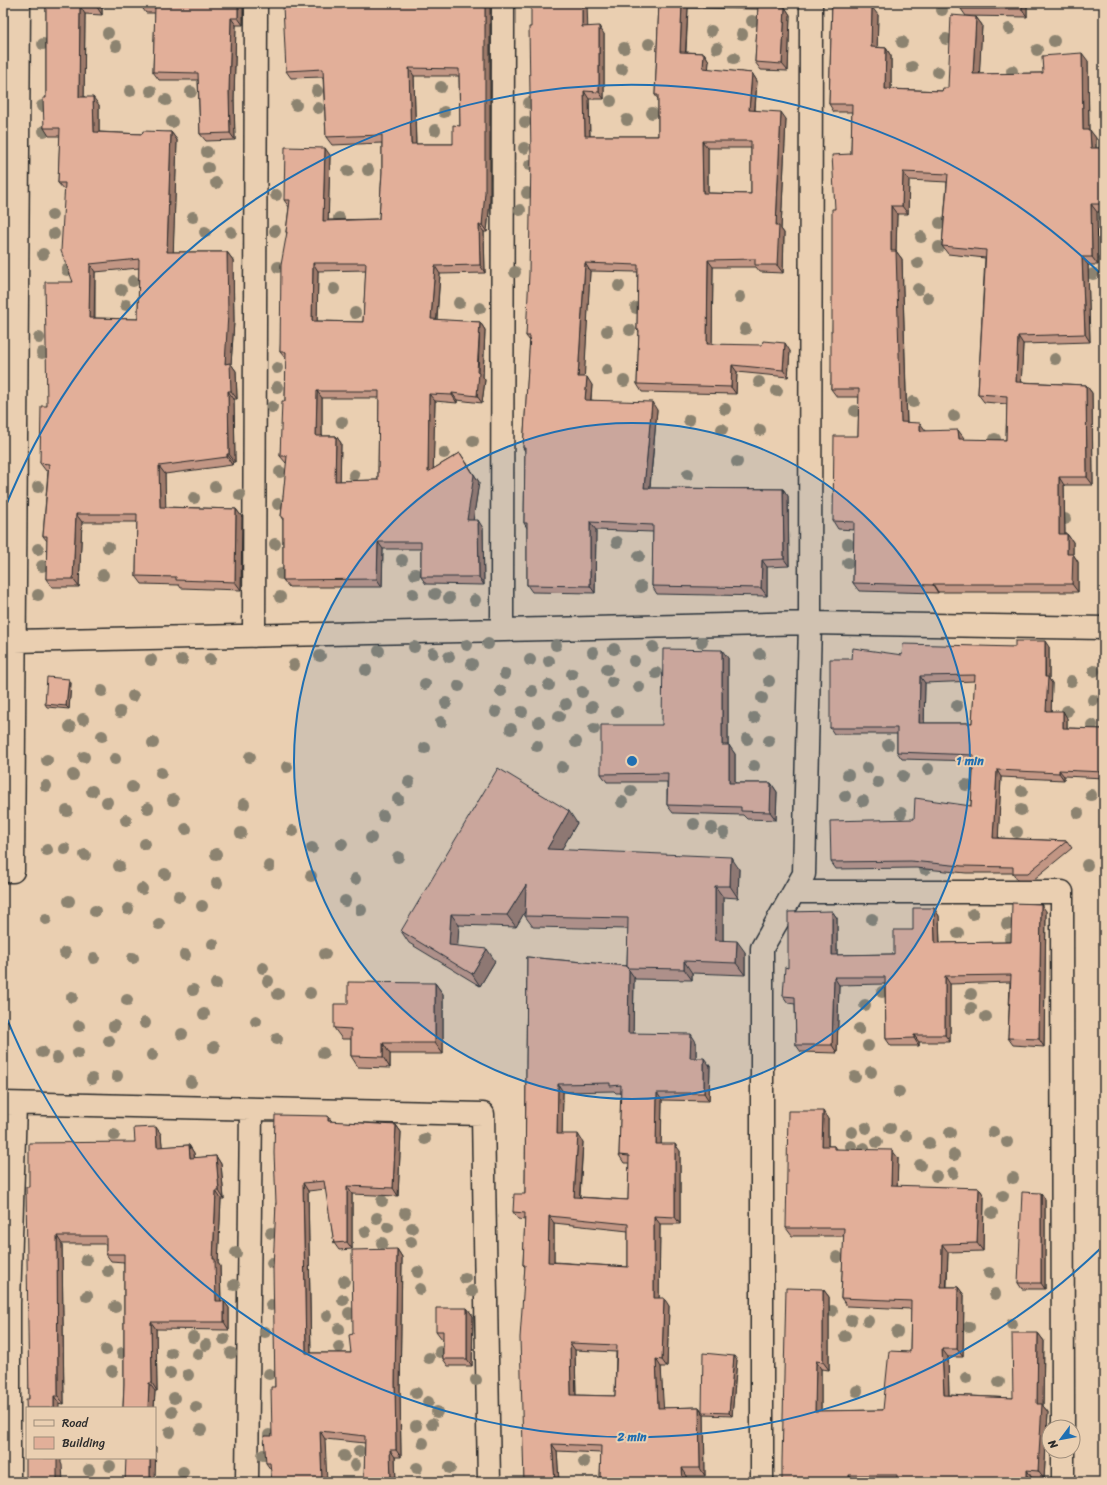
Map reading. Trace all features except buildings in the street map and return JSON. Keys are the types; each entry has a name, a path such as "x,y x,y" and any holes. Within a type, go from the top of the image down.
{"street":[{"path":"3,871 13,871 19,3"},
{"path":"254,636 256,3"},
{"path":"502,630 503,3"},
{"path":"762,1482 762,948 804,874 810,623 811,3"},
{"path":"15,641 810,623 1104,628"},
{"path":"794,892 1062,892 1063,1419"},
{"path":"9,1482 9,1104 483,1114 489,1482"},
{"path":"247,1482 251,1109"},
{"path":"1063,1459 1063,1482"}]}
